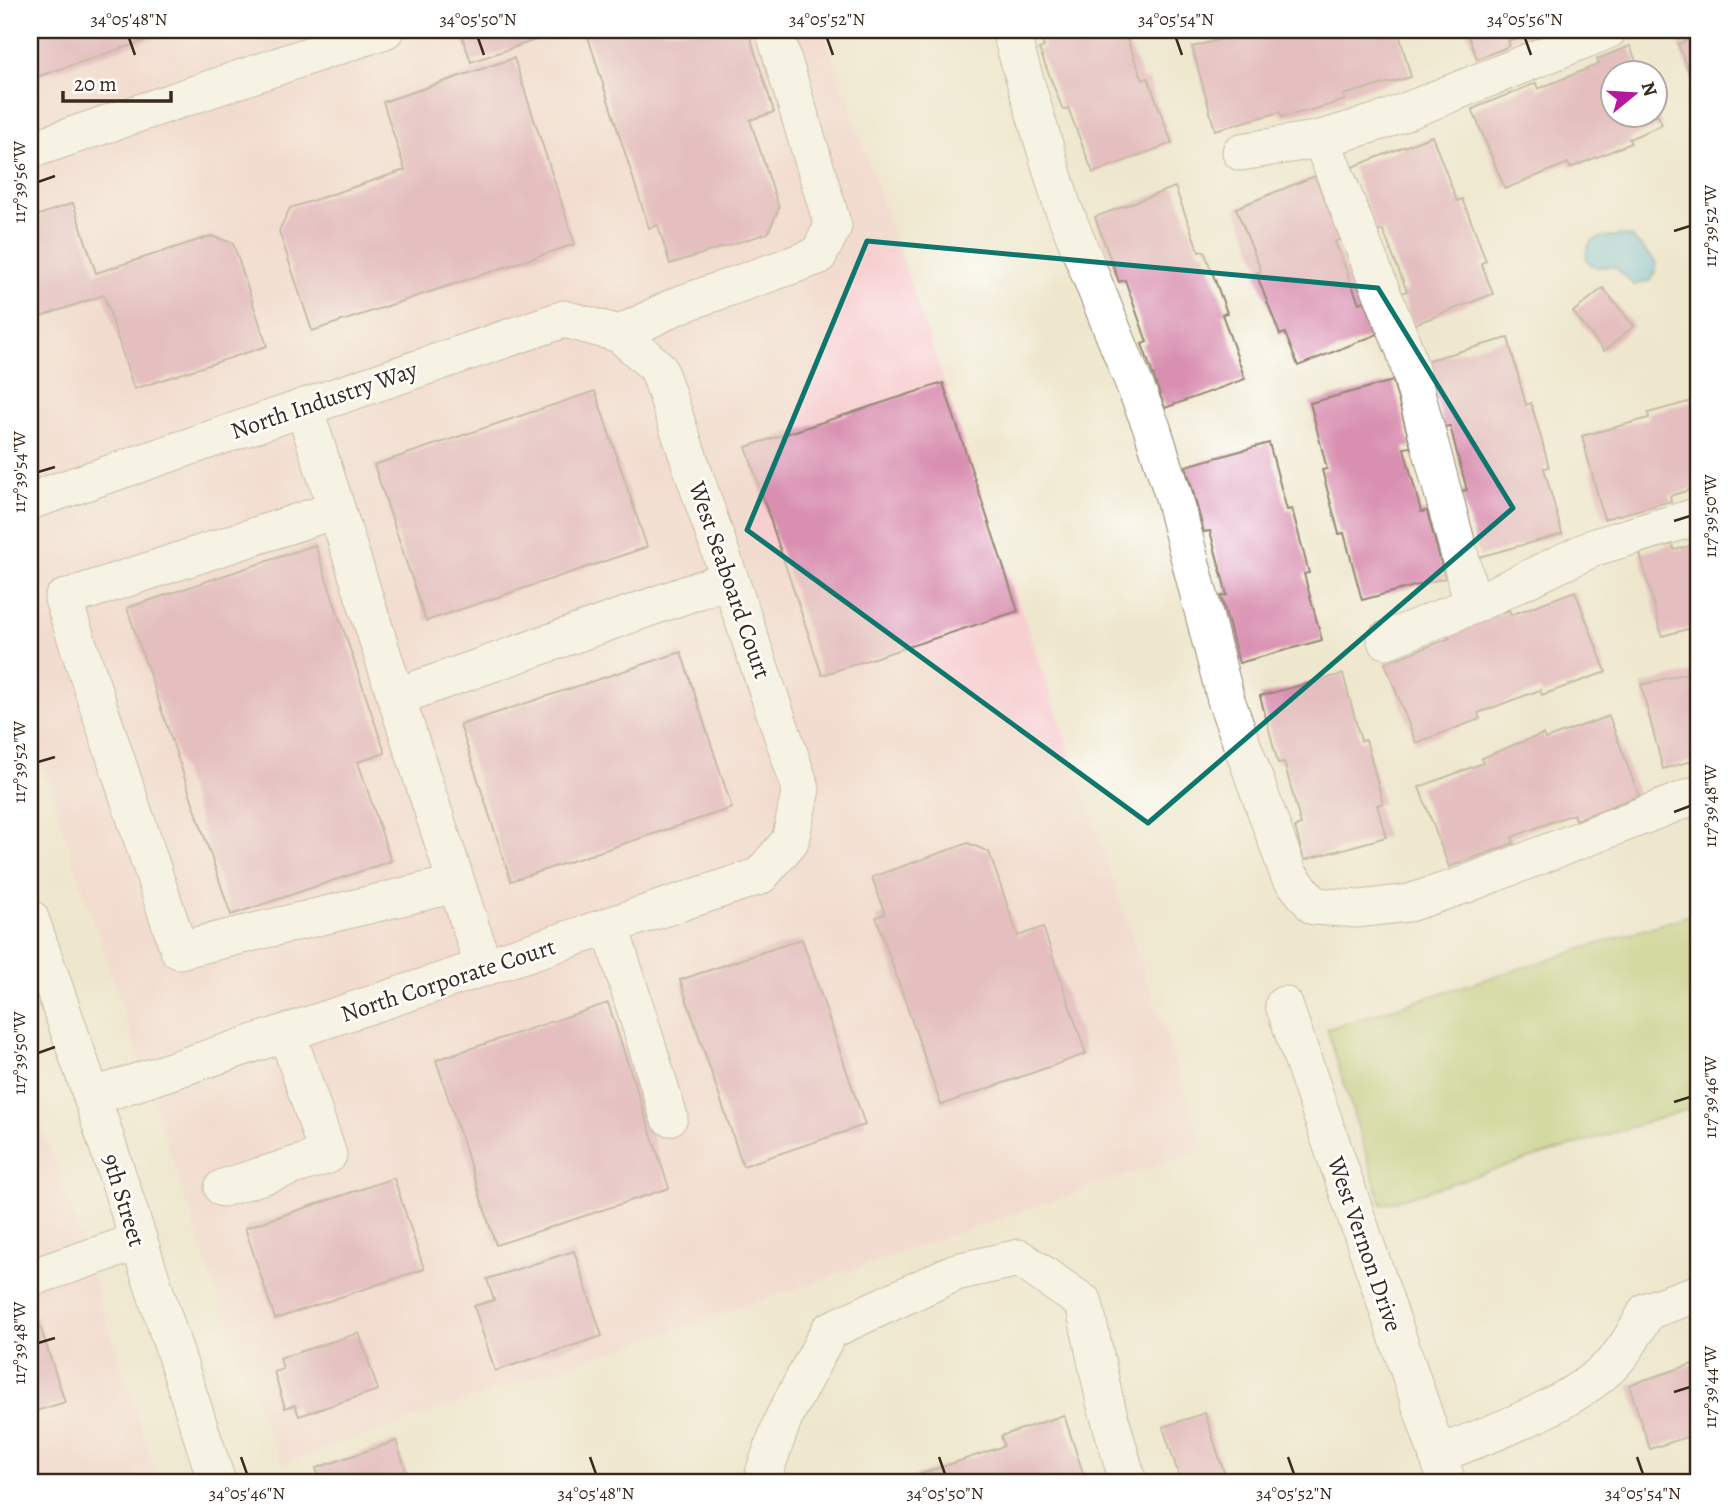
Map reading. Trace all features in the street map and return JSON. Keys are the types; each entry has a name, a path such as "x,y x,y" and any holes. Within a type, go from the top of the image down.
{"street":[{"path":"30,150 385,30"},
{"path":"620,334 676,306 818,256 833,226 774,30"},
{"path":"1010,30 1062,205 1152,428 1173,494 1226,700 1289,876 1314,906 1358,909 1409,903 1464,885 1699,793"},
{"path":"1241,152 1321,139 1408,111 1608,30"},
{"path":"1321,139 1405,351 1473,606"},
{"name":"North Industry Way","path":"30,501 564,318 620,334"},
{"name":"West Seaboard Court","path":"620,334 658,368 801,789 790,841"},
{"path":"304,407 484,968"},
{"path":"335,510 63,599 179,950 456,884"},
{"path":"1386,640 1473,606 1595,547 1699,516"},
{"path":"396,697 730,579"},
{"name":"North Corporate Court","path":"92,1097 760,876 790,841"},
{"name":"9th Street","path":"30,918 37,966 92,1097 217,1482"},
{"path":"610,926 669,1118"},
{"name":"West Vernon Drive","path":"1284,1005 1442,1468"},
{"path":"223,1188 328,1155 287,1033"},
{"path":"30,1278 137,1242"},
{"path":"765,1478 783,1419 829,1331 956,1272 1019,1258 1084,1303 1105,1402 1128,1482"},
{"path":"1442,1468 1547,1408 1607,1369 1630,1341 1647,1311 1699,1293"}],"highlighted area":[{"path":"867,241 1378,288 1513,508 1148,823 747,530"}],"shaded area":[{"path":"30,30 824,30 1205,1149 282,1464 238,1360 30,730"},
{"path":"30,1088 104,1312 159,1482 30,1482"}],"green space":[{"path":"1699,912 1699,1106 1382,1205 1327,1029"}],"water":[{"path":"1620,235 1632,237 1656,263 1656,271 1650,281 1634,285 1615,267 1598,267 1589,262 1586,253 1593,240"}],"building":[{"path":"30,30 177,30 30,79"},
{"path":"460,30 565,30 471,62"},
{"path":"601,30 748,30 774,112 750,120 779,208 768,233 670,264 658,225 649,228 587,34"},
{"path":"1038,30 1123,30 1143,80 1148,78 1172,143 1093,173 1068,108 1063,110 1039,49 1044,47"},
{"path":"1258,30 1259,35 1279,30 1398,30 1411,77 1343,95 1345,100 1315,109 1282,117 1280,112 1215,130 1192,47"},
{"path":"1466,30 1537,30 1508,41 1510,46 1477,59"},
{"path":"1699,36 1699,99 1678,44"},
{"path":"1630,46 1636,60 1600,60 1600,130 1650,130 1629,139 1631,143 1602,155 1570,168 1568,163 1505,189 1472,109 1536,83 1538,89 1599,64 1597,59"},
{"path":"514,58 575,244 312,331 279,231 290,208 405,170 383,102"},
{"path":"1432,136 1457,201 1462,199 1474,228 1486,261 1481,263 1493,294 1413,325 1401,293 1407,291 1383,230 1377,232 1352,167"},
{"path":"1315,176 1341,239 1335,242 1359,303 1365,301 1378,334 1298,366 1285,333 1280,335 1256,273 1261,271 1236,208"},
{"path":"1175,187 1199,252 1204,251 1215,280 1227,313 1222,314 1245,379 1165,408 1142,344 1147,342 1125,280 1119,282 1095,217"},
{"path":"73,203 96,273 211,236 233,243 267,346 134,389 104,295 30,320 30,218"},
{"path":"1603,288 1634,326 1604,351 1573,312"},
{"path":"1508,338 1526,405 1531,403 1540,434 1549,467 1544,468 1562,534 1479,557 1461,491 1467,490 1450,426 1444,427 1425,361"},
{"path":"1393,381 1411,447 1404,448 1421,512 1427,511 1445,578 1362,600 1344,533 1339,534 1322,470 1327,469 1310,403"},
{"path":"943,383 1018,611 822,675 746,447"},
{"path":"595,391 647,547 426,621 374,465"},
{"path":"1699,399 1699,487 1670,496 1671,501 1604,519 1582,436 1649,418 1648,413"},
{"path":"1269,443 1287,510 1292,509 1309,573 1304,574 1322,640 1239,663 1221,596 1227,595 1210,531 1204,532 1186,466"},
{"path":"1672,544 1674,550 1699,544 1699,632 1695,627 1662,636 1640,553"},
{"path":"315,545 385,753 358,762 391,861 231,915 127,608"},
{"path":"1575,591 1606,672 1542,695 1540,690 1478,713 1480,719 1416,743 1385,663 1450,638 1448,633 1509,610 1511,615"},
{"path":"681,652 732,808 511,881 460,725"},
{"path":"1699,670 1699,759 1663,769 1641,685"},
{"path":"1343,674 1361,741 1366,740 1383,803 1377,805 1386,837 1304,860 1295,827 1301,825 1284,762 1278,763 1260,696"},
{"path":"1609,716 1639,796 1575,820 1573,814 1512,837 1514,843 1449,867 1419,787 1483,763 1482,758 1543,734 1545,739"},
{"path":"968,843 989,852 1018,936 1043,927 1086,1054 941,1105 876,917 885,914 872,877"},
{"path":"802,939 865,1125 743,1166 680,980"},
{"path":"608,1003 669,1188 496,1245 436,1060"},
{"path":"394,1178 424,1269 275,1319 245,1228"},
{"path":"574,1251 602,1336 495,1371 474,1306 494,1300 487,1279"},
{"path":"37,1317 65,1402 30,1413 30,1319"},
{"path":"359,1333 378,1390 299,1416 295,1405 285,1408 274,1372 283,1369 280,1358"},
{"path":"1699,1362 1699,1433 1650,1449 1629,1385"},
{"path":"1205,1413 1227,1482 1181,1482 1163,1427"},
{"path":"1064,1415 1086,1482 897,1482 1004,1446 1001,1436"},
{"path":"396,1441 410,1482 320,1482 316,1468"}]}
